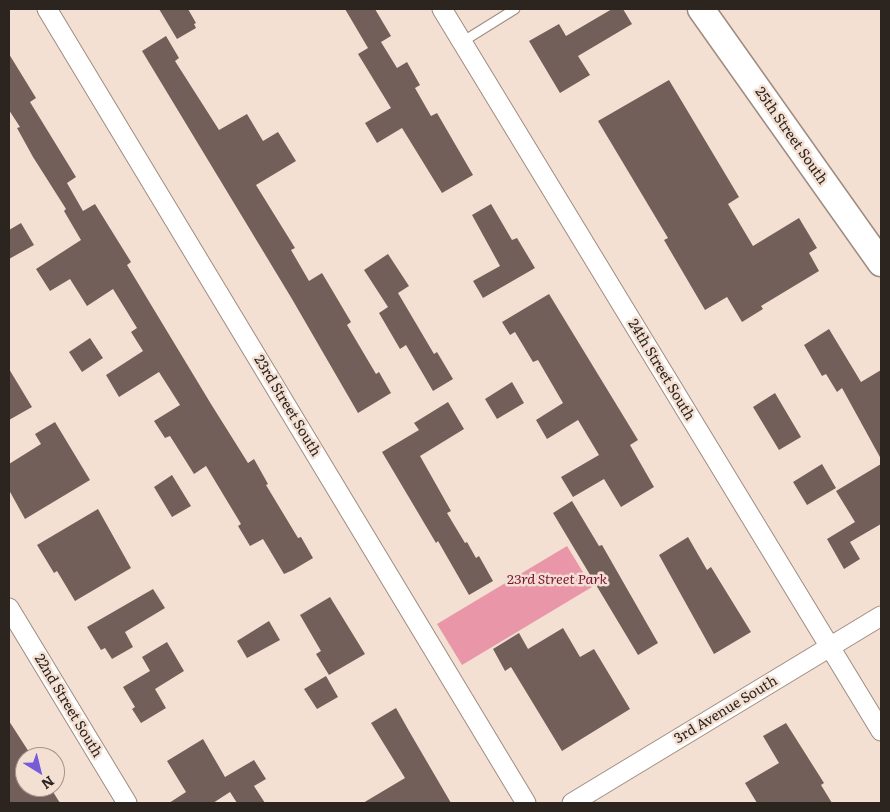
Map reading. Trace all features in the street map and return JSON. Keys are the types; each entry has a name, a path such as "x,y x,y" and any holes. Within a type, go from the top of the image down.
{"main road":[{"name":"25th Street South","path":"702,9 881,264"}],"street":[{"name":"23rd Street South","path":"47,9 526,803"},
{"name":"24th Street South","path":"442,9 881,731"},
{"name":"22nd Street South","path":"9,608 127,803"},
{"name":"3rd Avenue South","path":"572,803 881,616"}],"lane":[{"path":"462,42 515,9"}],"green space":[{"name":"23rd Street Park","path":"567,546 592,587 462,665 437,624"}],"building":[{"path":"159,9 188,9 196,23 194,24 196,28 177,39"},
{"path":"345,9 375,9 391,36 381,42 397,68 407,62 420,85 415,88 431,116 437,113 473,175 442,193 402,128 377,143 365,123 391,108 358,54 368,48"},
{"path":"612,9 623,9 632,24 578,56 590,75 560,93 529,41 559,24 566,36"},
{"path":"166,36 179,58 175,61 219,130 247,114 263,141 278,132 296,161 256,185 295,248 291,250 309,281 322,273 351,322 347,325 376,374 379,372 391,393 358,413 292,299 142,51"},
{"path":"9,54 36,98 30,102 76,177 67,183 83,211 95,204 131,262 127,265 211,404 248,463 254,459 268,484 266,485 298,538 301,537 313,558 293,570 284,574 263,539 250,546 238,526 241,524 206,466 194,474 170,436 165,438 154,421 180,405 159,372 119,397 106,375 143,351 131,332 137,328 113,289 87,306 70,279 50,291 36,269 81,240 64,211 66,209 33,157 17,128 20,127 9,110"},
{"path":"669,80 739,197 728,204 753,246 799,218 817,248 809,253 819,271 761,306 763,309 742,322 727,297 705,310 664,240 668,238 598,121"},
{"path":"491,204 512,240 517,238 535,268 483,298 473,281 500,266 472,215"},
{"path":"21,223 34,245 9,259 9,230"},
{"path":"388,254 409,286 398,293 434,354 437,352 453,379 433,391 406,345 400,349 379,313 388,307 364,270"},
{"path":"549,294 638,440 630,445 654,487 621,507 604,479 573,497 561,477 599,455 578,420 547,439 536,420 563,403 538,360 533,362 515,332 510,335 502,322"},
{"path":"829,329 861,382 881,370 881,459 842,388 837,392 826,374 822,376 804,345"},
{"path":"90,338 103,358 82,372 69,352"},
{"path":"9,369 32,407 9,420"},
{"path":"512,382 524,403 497,419 485,399"},
{"path":"775,393 801,437 779,450 753,407"},
{"path":"448,402 464,429 420,456 451,511 447,513 476,558 479,556 493,581 469,595 438,541 436,543 382,452 419,430 414,423"},
{"path":"55,422 90,480 25,519 9,490 9,464 41,444 35,434"},
{"path":"822,464 836,488 807,505 793,482"},
{"path":"881,464 881,524 850,542 860,559 844,569 827,539 855,522 836,491"},
{"path":"172,475 191,506 172,517 154,487"},
{"path":"572,501 599,546 602,545 658,643 638,655 553,513"},
{"path":"98,509 131,568 75,601 57,571 54,573 37,545"},
{"path":"688,537 707,570 711,567 751,632 714,654 659,555"},
{"path":"153,589 165,608 125,632 133,647 112,659 105,648 101,650 87,627"},
{"path":"330,597 365,654 329,675 316,654 321,651 300,615"},
{"path":"269,621 280,640 247,658 237,641"},
{"path":"563,628 580,657 594,649 630,709 562,751 511,667 505,671 493,649 519,633 528,649"},
{"path":"167,642 184,671 155,689 166,708 141,723 132,709 135,707 123,687 150,671 142,657"},
{"path":"326,676 338,697 317,709 304,689"},
{"path":"396,708 451,803 363,803 405,778 371,723"},
{"path":"9,721 26,747 15,747 15,797 56,797 60,803 9,803"},
{"path":"786,723 824,783 821,785 832,803 757,803 745,783 779,763 763,736"},
{"path":"203,739 225,777 254,760 266,779 254,786 265,803 237,803 230,792 213,803 169,803 186,792 167,761"}]}
